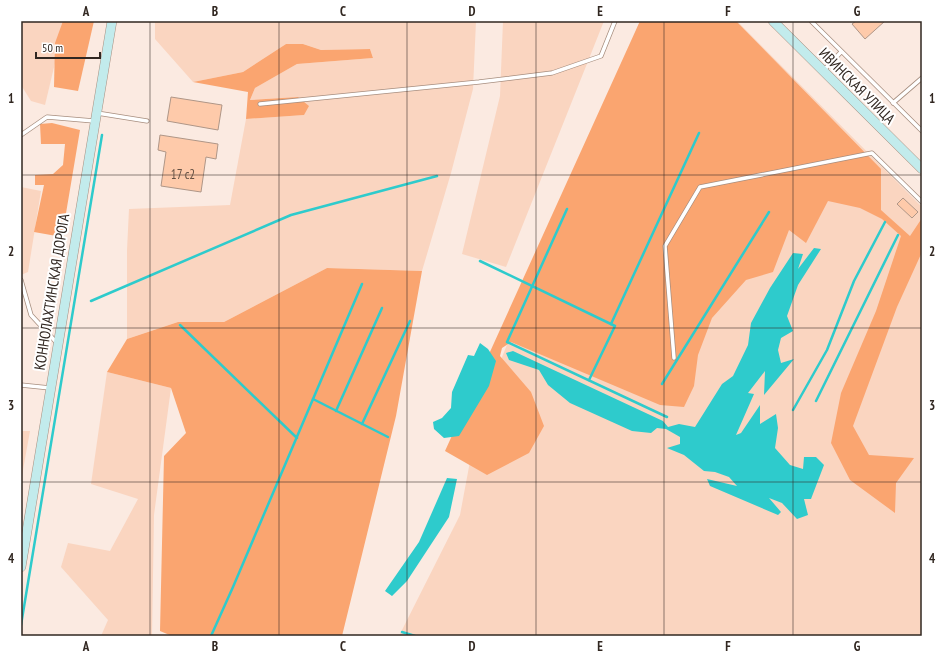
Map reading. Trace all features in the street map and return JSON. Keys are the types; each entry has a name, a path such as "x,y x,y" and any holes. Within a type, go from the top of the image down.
{"main road":[{"name":"КОННОЛАХТИНСКАЯ ДОРОГА","path":"21,567 24,536 112,21"},
{"name":"ИВИНСКАЯ УЛИЦА","path":"773,21 822,72 922,170"}],"lane":[{"path":"260,104 479,82 552,72 601,56 615,21"},
{"path":"811,21 922,131"},
{"path":"822,72 841,52"},
{"path":"893,103 922,78"},
{"path":"21,135 47,117 95,117 147,121"},
{"path":"674,358 665,246 700,187 872,152 922,202"},
{"path":"21,280 31,315 58,344"},
{"path":"21,385 50,388"}],"shaded area":[{"path":"21,21 65,21 45,105 31,101 21,85"},
{"path":"63,21 94,21 78,91 54,87 55,43"},
{"path":"155,21 476,21 473,89 451,173 422,271 327,268 224,322 178,322 127,339 127,250 129,209 230,205 246,119 304,115 298,97 250,100 255,88 297,64 373,58 370,49 321,50 303,44 286,44 243,72 193,82 155,39"},
{"path":"503,21 604,21 506,267 462,254 500,96"},
{"path":"640,21 737,21 922,207 922,636 399,636 460,515 479,413"},
{"path":"640,21 736,21 881,169 881,210 910,236 922,218 922,252 897,307 853,426 869,455 914,458 896,483 895,513 850,480 831,443 841,393 876,311 901,236 882,219 860,208 828,201 806,243 789,230 773,272 746,280 712,318 698,355 694,386 684,407 660,405 511,342 502,348 500,356 531,392 544,426 529,453 487,475 445,451"},
{"path":"286,44 303,44 321,50 370,49 373,58 297,64 255,88 250,100 298,97 309,106 304,115 246,119 248,92 193,82 243,72"},
{"path":"52,123 80,130 62,237 34,232 44,185 35,185 35,175 53,174 63,165 65,144 41,144 40,124"},
{"path":"21,187 41,191 28,272 21,275"},
{"path":"327,268 422,271 396,416 342,636 172,636 160,631 164,456 186,433 171,388 107,372 127,339 178,322 224,322"},
{"path":"107,372 171,388 154,515 152,636 101,636 108,620 61,567 68,543 110,551 138,499 91,484"},
{"path":"21,431 30,431 21,481"}],"water":[{"path":"814,248 821,249 798,285 787,316 793,331 781,338 778,350 781,363 794,359 764,395 765,371 748,393 754,394 736,435 741,433 760,405 760,424 776,414 778,428 775,448 790,465 803,469 804,457 816,457 824,465 811,499 804,499 808,515 797,519 782,503 769,498 781,512 778,515 710,486 707,479 737,486 729,477 715,472 704,471 684,455 667,448 680,444 680,437 666,429 657,428 651,433 632,431 570,403 548,385 539,370 509,360 506,353 513,351 663,421 668,427 679,424 695,427 722,384 733,376 748,345 751,323 770,288 793,253 803,254 798,269"},
{"path":"480,343 488,349 496,361 489,386 459,436 444,438 434,429 433,422 442,418 451,408 452,392 468,355 474,356"},
{"path":"447,478 457,479 449,517 407,581 392,596 385,591 419,542"}],"building":[{"path":"856,21 885,21 865,39 852,24"},
{"path":"171,97 222,105 218,130 167,121"},
{"path":"160,135 218,144 216,159 206,157 201,192 161,186 166,152 158,150"},
{"path":"903,198 918,212 912,218 897,204"}],"waterway":[{"path":"611,324 699,133"},
{"path":"21,625 102,135"},
{"path":"91,301 291,215 437,176"},
{"path":"567,209 507,342 667,417"},
{"path":"662,384 769,212"},
{"path":"793,410 827,350 854,281 885,222"},
{"path":"816,401 898,235"},
{"path":"480,261 615,326 589,380"},
{"path":"211,636 362,284"},
{"path":"336,411 382,308"},
{"path":"362,424 410,321"},
{"path":"180,325 297,438"},
{"path":"313,399 388,437"},
{"path":"402,632 415,636"}]}
